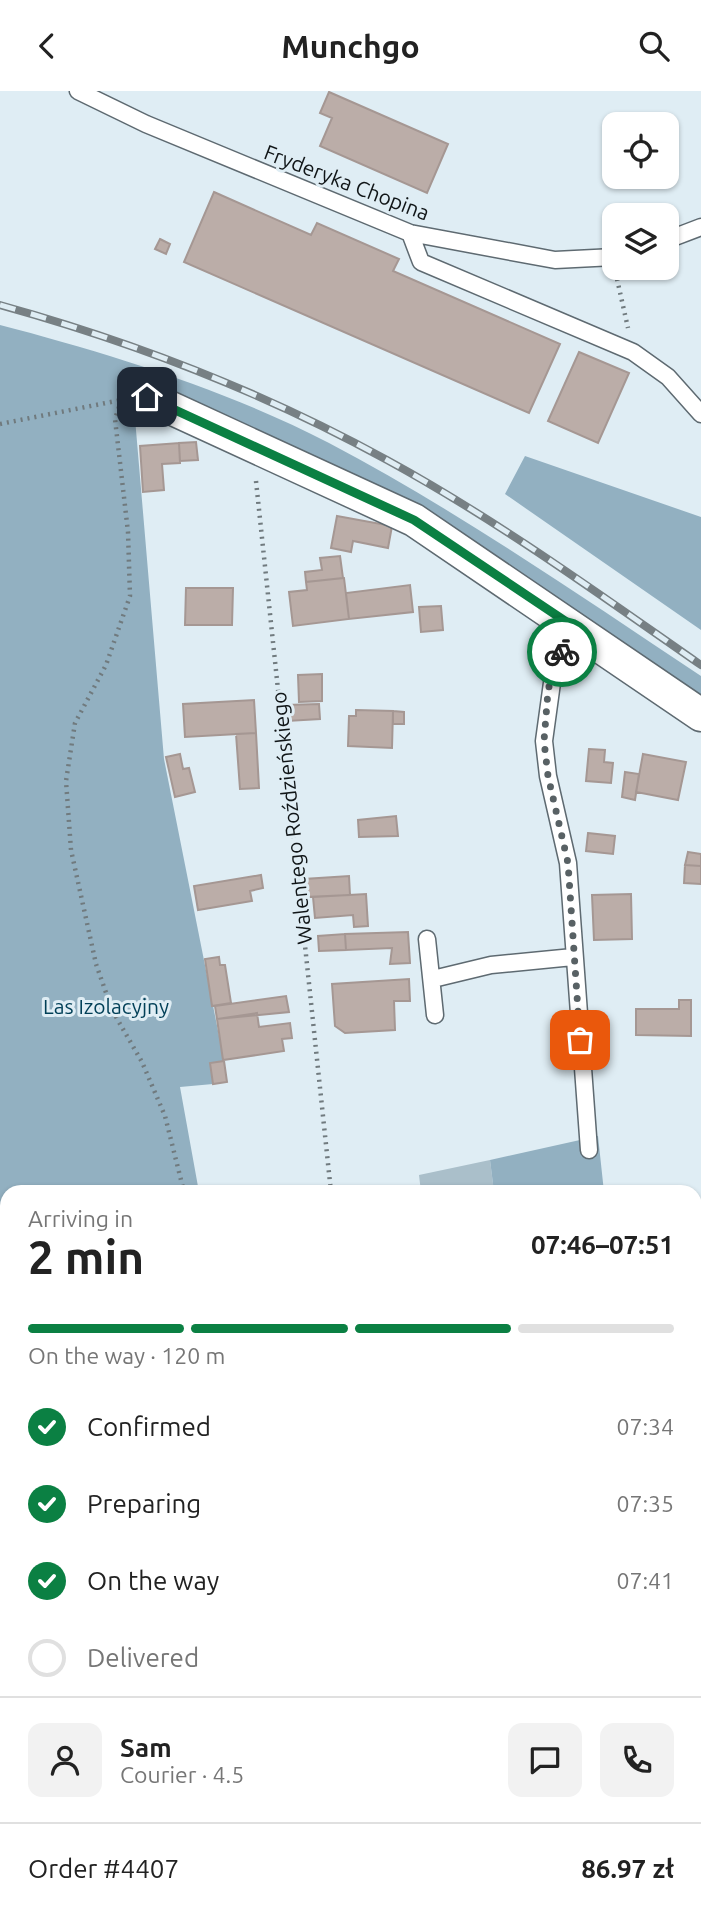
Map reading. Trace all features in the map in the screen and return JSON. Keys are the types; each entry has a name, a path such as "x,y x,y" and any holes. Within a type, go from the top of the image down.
{"street":[{"path":"136,398 252,445 414,520 701,715"}],"lane":[{"name":"Fryderyka Chopina","path":"78,91 146,124 410,233 555,260 602,258"},
{"path":"679,235 701,227"},
{"path":"410,233 421,262 633,352 668,377 701,414"},
{"path":"580,631 555,661 544,741 548,776 568,863 589,1150"},
{"path":"427,939 435,1015"},
{"path":"433,979 491,965 573,957"}],"path":[{"path":"618,280 633,352"},
{"path":"0,424 136,398"},
{"path":"136,398 115,419 128,532 130,596 106,665 75,723 66,781 71,850 96,964 112,1010 142,1062 165,1116 182,1185"},
{"name":"Walentego Roździeńskiego","path":"252,445 330,1185"}],"shaded area":[{"path":"490,1160 493,1185 420,1185 419,1175"}],"green space":[{"name":"Las Izolacyjny","path":"0,325 82,348 210,390 329,443 471,525 701,676 701,700 217,416 132,383 164,759 224,1061 210,1064 213,1084 180,1087 198,1185 0,1185"},
{"path":"525,456 701,517 701,630 505,494"},
{"path":"598,1136 603,1185 493,1185 490,1160"}],"building":[{"path":"329,92 448,144 427,193 320,146 332,118 320,113"},
{"path":"214,192 311,235 317,223 399,259 393,271 560,344 529,413 184,262"},
{"path":"160,239 170,244 166,254 155,249"},
{"path":"579,352 629,373 598,443 548,421"},
{"path":"196,442 198,460 180,461 179,443"},
{"path":"179,443 180,463 162,464 164,490 143,492 140,446"},
{"path":"337,516 392,526 388,548 353,541 351,552 331,548"},
{"path":"340,556 343,578 306,582 305,572 322,570 320,558"},
{"path":"344,578 349,619 293,626 289,592 307,590 306,582"},
{"path":"410,585 413,612 349,619 346,593"},
{"path":"186,588 233,588 232,625 185,625"},
{"path":"441,606 443,630 421,632 419,607"},
{"path":"322,674 322,701 299,702 298,675"},
{"path":"254,700 256,733 185,737 183,704"},
{"path":"319,704 320,719 287,721 286,705"},
{"path":"356,710 393,711 392,748 348,746 349,716 356,716"},
{"path":"393,711 404,712 404,724 393,724"},
{"path":"256,733 259,788 240,789 236,734"},
{"path":"589,749 605,750 604,762 613,763 611,783 586,781"},
{"path":"180,754 183,769 189,768 195,792 175,797 166,757"},
{"path":"643,754 686,762 678,800 636,792"},
{"path":"625,772 639,774 635,800 622,797"},
{"path":"396,816 398,836 359,837 358,820"},
{"path":"588,833 615,836 613,854 586,851"},
{"path":"688,852 701,854 701,866 685,865"},
{"path":"685,865 701,866 701,884 684,883"},
{"path":"261,875 263,888 250,891 252,901 198,910 194,886"},
{"path":"349,876 350,895 305,897 304,879"},
{"path":"366,894 368,926 354,927 353,915 315,918 313,897"},
{"path":"631,894 632,939 594,940 592,895"},
{"path":"408,932 410,963 390,964 392,948 346,950 345,934"},
{"path":"345,934 346,950 319,951 318,936"},
{"path":"219,957 220,965 225,965 231,1003 212,1006 205,959"},
{"path":"409,979 410,1001 394,1001 395,1030 345,1033 335,1026 332,984"},
{"path":"286,996 289,1012 217,1019 215,1006"},
{"path":"679,1000 691,1000 691,1036 636,1035 636,1009 679,1009"},
{"path":"257,1013 259,1027 290,1023 292,1038 282,1039 284,1051 223,1060 217,1019"},
{"path":"224,1061 227,1082 213,1084 210,1063"}],"railway":[{"path":"0,305 100,335 198,371 341,436 468,507 701,665"}],"way so far":[{"path":"562,652 555,661 548,691 544,741 548,776 568,863 580,1040"}],"route":[{"path":"147,397 414,520 580,631 562,652"}]}
